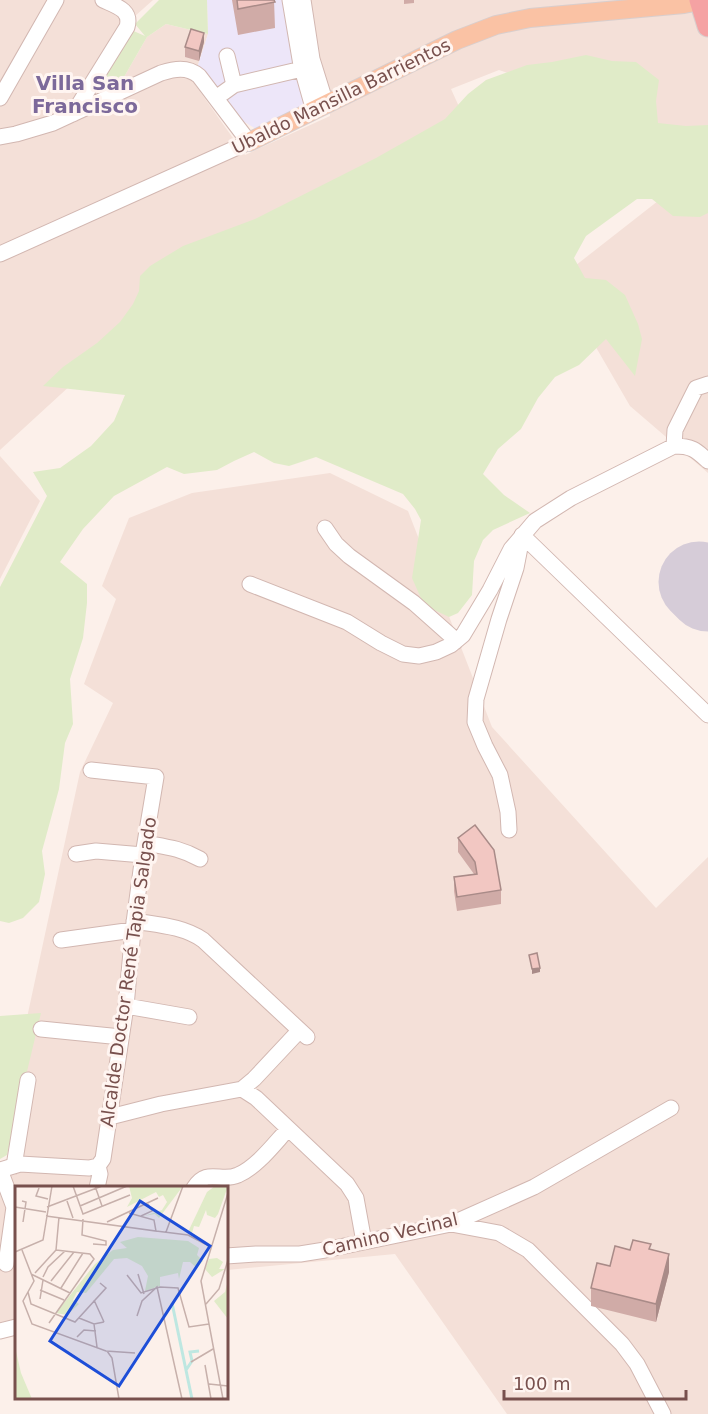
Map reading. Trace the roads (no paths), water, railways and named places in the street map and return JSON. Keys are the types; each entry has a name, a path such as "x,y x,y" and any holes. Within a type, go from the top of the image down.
{"highway":[{"path":"697,1 708,26"}],"main road":[{"name":"Ubaldo Mansilla Barrientos","path":"249,142 457,40 496,25 530,18 697,1"}],"street":[{"path":"0,98 56,0"},
{"path":"74,114 127,27 128,18 124,10 104,0"},
{"path":"290,0 302,69 312,104 321,107 303,0"},
{"path":"227,56 234,85"},
{"path":"0,137 16,135 53,123 161,73 183,69 200,76 249,142"},
{"path":"216,98 234,85 302,69"},
{"name":"Ubaldo Mansilla Barrientos","path":"0,254 249,142"},
{"path":"674,446 675,430 696,388 708,384"},
{"path":"249,584 347,622 403,654 419,656 436,652 455,642 463,634 490,590 511,549 535,521 571,498 674,446 686,446 696,450 708,461"},
{"path":"325,528 336,544 349,556 414,603 455,642"},
{"path":"522,535 708,715"},
{"path":"509,830 508,812 500,775 475,722 476,699 516,568 522,535"},
{"name":"Alcalde Doctor René Tapia Salgado","path":"91,770 156,777 144,849 126,1006 110,1117 103,1159 98,1166 100,1174 98,1186"},
{"path":"76,854 176,848 200,859"},
{"path":"61,940 134,925 181,929 193,933 303,1034 242,1089 162,1104 110,1117"},
{"path":"126,1006 189,1017"},
{"path":"41,1029 121,1036"},
{"path":"6,1264 14,1208 5,1168 28,1080"},
{"path":"242,1089 256,1098 347,1185 356,1198 364,1242"},
{"name":"Camino Vecinal","path":"228,1256 300,1254 451,1224 534,1187 671,1108"},
{"path":"196,1186 204,1177 235,1177 263,1156 288,1129"},
{"path":"5,1168 20,1164 89,1168 98,1166"},
{"path":"451,1224 499,1233 528,1250 622,1344 637,1364 663,1414"},
{"path":"0,1325 15,1326"},
{"path":"0,1330 15,1326"}],"district":[{"name":"Villa San Francisco","path":"85,94"}]}
